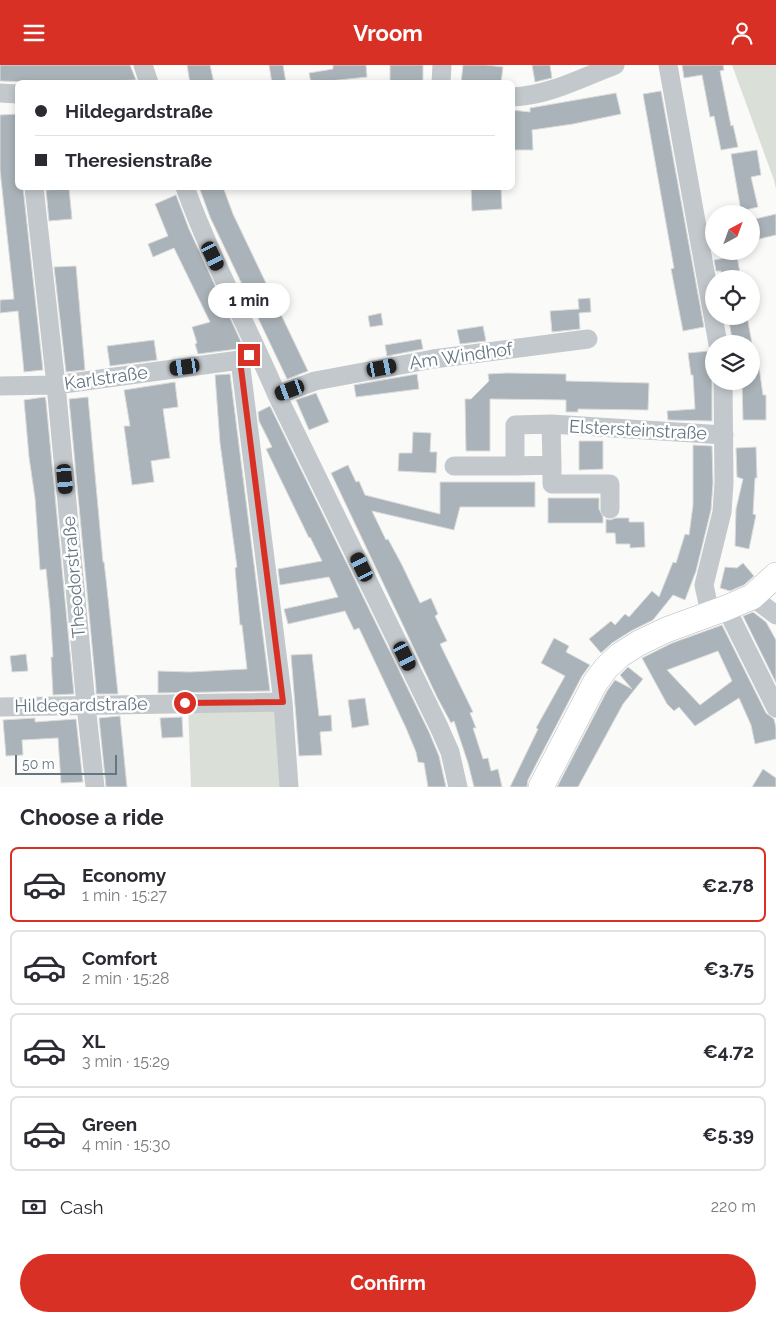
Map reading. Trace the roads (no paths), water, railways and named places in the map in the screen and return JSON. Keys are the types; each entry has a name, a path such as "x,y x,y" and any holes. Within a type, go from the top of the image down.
{"main road":[{"path":"541,787 595,683 606,668 620,655 666,630 752,597 776,575"}],"street":[{"path":"143,65 148,80"},
{"path":"441,80 442,65"},
{"path":"515,97 527,97 615,65"},
{"path":"668,65 716,335"},
{"path":"0,93 15,94"},
{"name":"Theodorstraße","path":"34,190 56,385 95,787"},
{"path":"186,190 213,256 277,395 439,727 450,752 458,787"},
{"name":"Am Windhof","path":"277,395 315,381 433,359 588,339"},
{"name":"Karlstraße","path":"0,386 56,385 240,360 258,351"},
{"path":"240,360 283,702 289,787"},
{"name":"Elstersteinstraße","path":"723,390 722,512 704,585 776,708"},
{"name":"Elstersteinstraße","path":"515,466 515,425 552,424 724,435"},
{"name":"Elstersteinstraße","path":"552,424 552,484 610,484 610,509"},
{"path":"454,466 552,465"},
{"path":"752,597 776,615"},
{"name":"Hildegardstraße","path":"0,707 283,702"}]}
